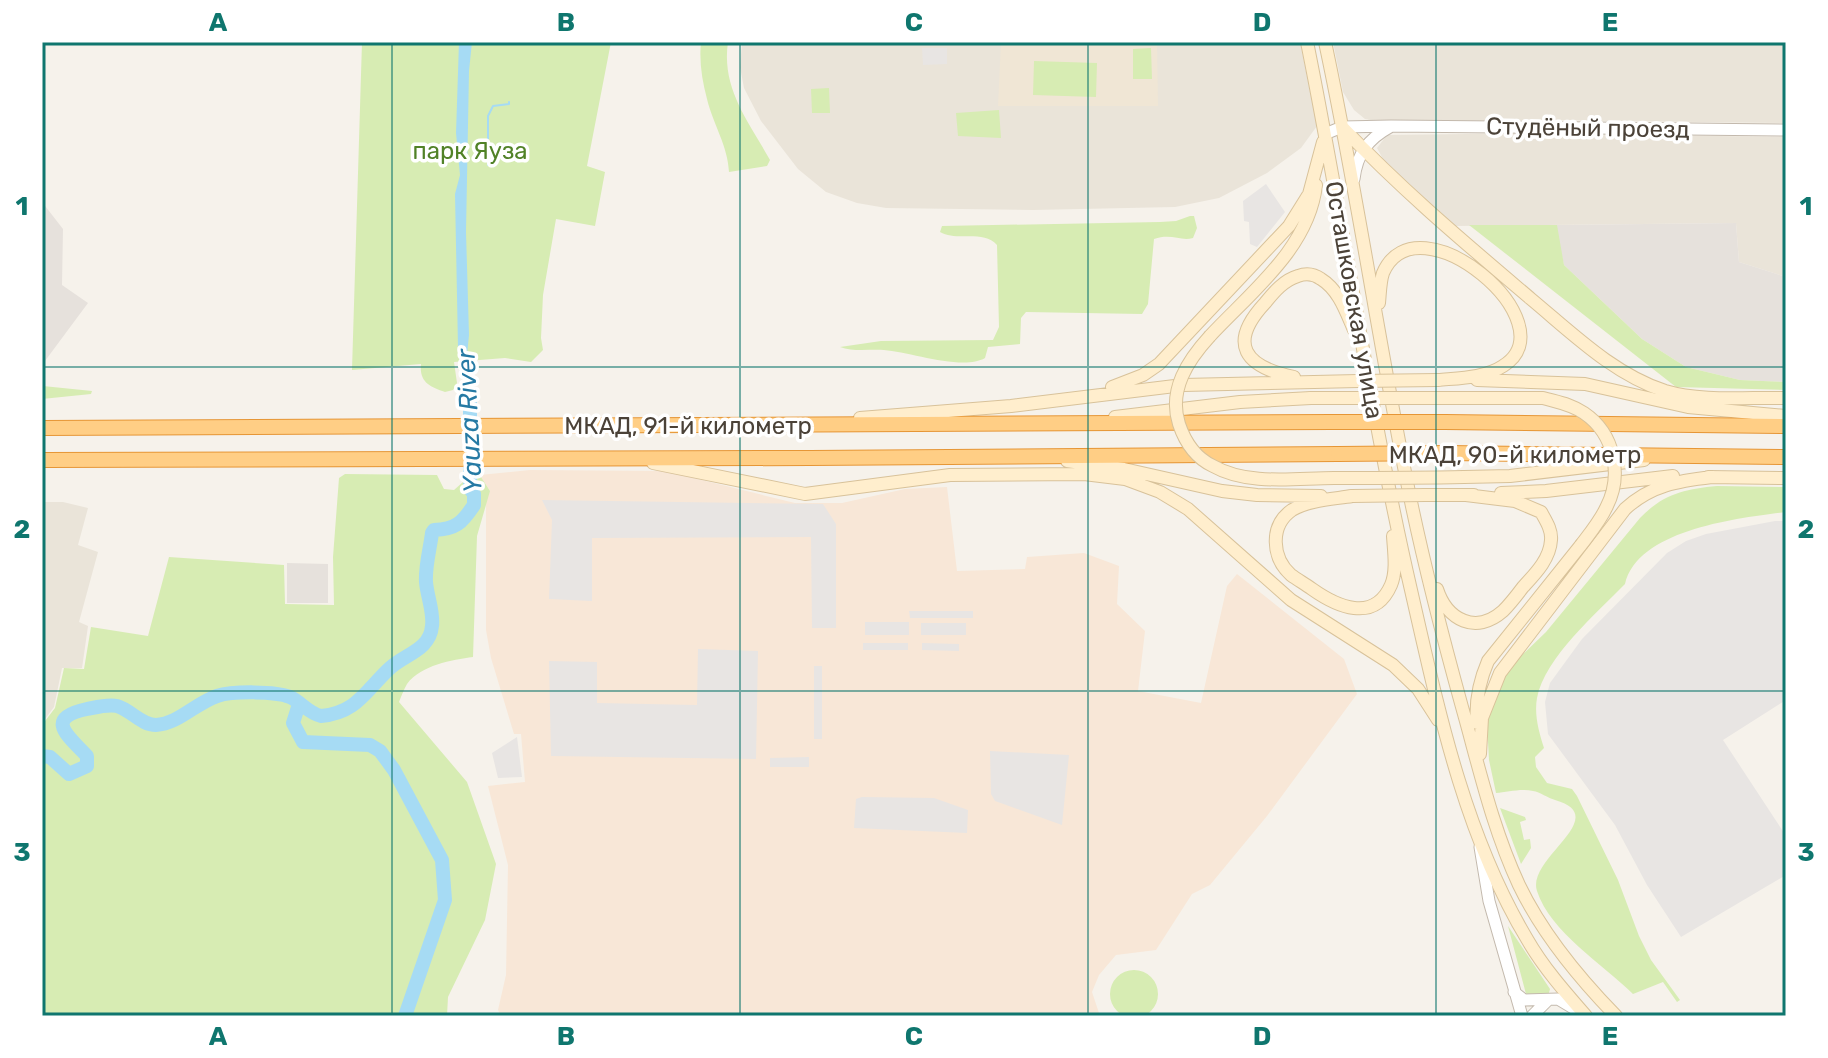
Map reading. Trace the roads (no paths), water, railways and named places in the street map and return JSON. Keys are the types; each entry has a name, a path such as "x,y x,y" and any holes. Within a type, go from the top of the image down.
{"highway":[{"name":"МКАД, 91-й километр","path":"42,428 1333,422"},
{"name":"МКАД, 90-й километр","path":"1333,422 1786,426"},
{"name":"МКАД, 91-й километр","path":"42,460 1243,454"},
{"name":"МКАД, 90-й километр","path":"1243,454 1786,457"}],"main road":[{"name":"Осташковская улица","path":"1307,42 1392,509 1452,752 1478,835 1504,896 1527,941 1585,1016"},
{"name":"Осташковская улица","path":"1325,42 1413,513 1439,627 1483,789"},
{"path":"1342,127 1421,207 1606,361 1668,392 1694,396 1786,398"},
{"path":"1325,134 1312,211 1297,241 1195,352 1181,378 1175,408 1182,434 1191,448 1212,466 1253,478 1510,476 1677,456"},
{"path":"1074,397 1143,375 1179,345 1289,226 1309,194 1320,157"},
{"path":"1380,338 1383,274 1401,254 1427,248 1445,251 1471,267 1510,302 1519,326 1518,348 1509,362 1488,373 1438,380"},
{"path":"1310,380 1269,372 1255,363 1244,341 1253,316 1277,289 1300,275 1311,274 1322,279 1339,298 1364,360"},
{"path":"781,425 1011,406 1183,385 1310,380 1562,381 1688,407 1786,416"},
{"path":"1059,424 1240,402 1311,398 1543,398 1586,414 1612,448 1616,467 1614,486 1607,507 1581,545 1488,661 1477,696 1479,744 1483,789 1520,888 1545,930 1616,1016"},
{"path":"1030,456 1124,469 1171,482"},
{"path":"628,458 805,494 859,488 907,478 958,474 1084,474 1171,482 1257,495 1335,497 1546,491 1637,479 1786,478"},
{"path":"1479,744 1482,718 1500,673 1625,509 1659,486 1712,477"},
{"path":"1125,479 1160,492 1188,509 1291,600 1340,628 1393,665 1429,704 1452,752"},
{"path":"1413,513 1442,602 1458,620 1480,624 1504,610 1540,568 1549,552 1552,537 1541,512 1530,505 1466,495"},
{"path":"1335,497 1292,510 1280,525 1275,541 1281,563 1291,574 1334,604 1344,607 1355,609 1377,603 1391,586 1394,573 1392,509"}],"street":[{"path":"1353,183 1355,167 1363,149 1391,126"},
{"path":"1325,134 1342,127"},
{"name":"Студёный проезд","path":"1342,127 1786,130"},
{"path":"1478,835 1489,901 1522,1016"},
{"path":"1514,992 1524,1000 1558,999 1585,1016"},
{"path":"1532,1016 1547,1001"}],"water":[{"path":"459,42 472,42 466,232 467,355 474,396 473,411 464,410 467,387 461,373 458,347 455,194 460,175 456,133"}],"waterway":[{"path":"488,165 488,116 493,106 509,102"},
{"name":"Yauza River","path":"42,756 50,757 69,774 87,766 87,756 67,734 63,722 74,713 110,705 156,725 172,721 217,696 233,693 283,695 321,716 344,710 360,699 390,668 422,646 430,634 432,615 426,576 432,533 458,524 474,505 474,494 470,489 470,393"},
{"path":"299,704 293,723 303,742 370,745 380,751 394,770 442,860 445,900 405,1016"}],"park label":[{"name":"парк Яуза","path":"470,151"}]}
